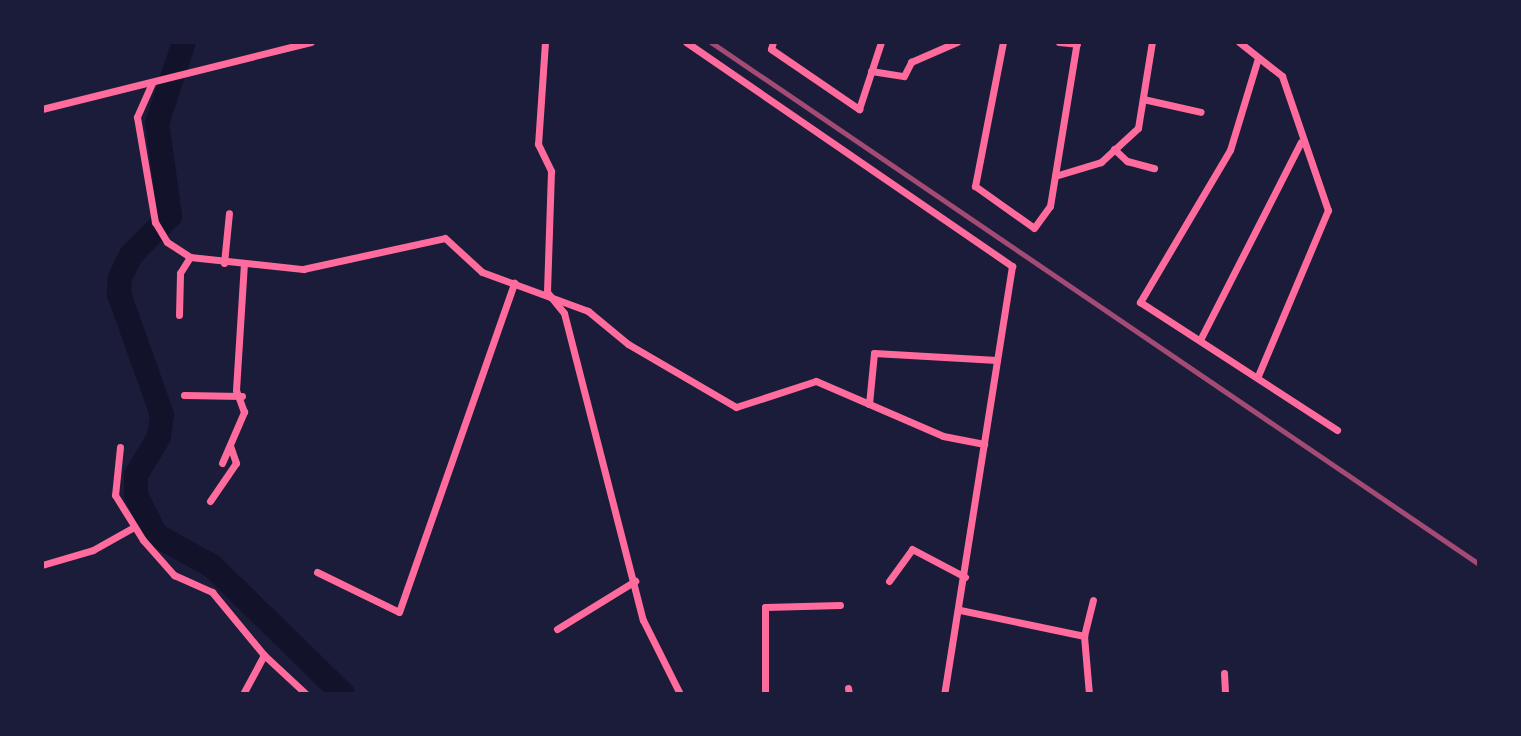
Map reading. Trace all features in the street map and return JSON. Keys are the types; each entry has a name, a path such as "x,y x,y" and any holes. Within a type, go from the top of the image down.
{"street":[{"path":"42,109 311,42"},
{"path":"545,42 538,144 551,171 547,292 564,313 643,620 680,694"},
{"path":"686,42 1012,266 960,610 944,694"},
{"path":"773,42 771,49 859,109 881,42"},
{"path":"871,71 904,76 911,62 957,42"},
{"path":"1003,42 975,186 1034,228 1050,206 1077,43 1059,42"},
{"path":"1055,176 1101,162 1138,128 1152,42"},
{"path":"1239,42 1282,76 1301,142 1328,210 1258,376"},
{"path":"1258,58 1230,149 1140,302 1258,376 1337,430"},
{"path":"152,83 137,117 155,222 167,242 190,257 224,263 303,269 440,237 482,272 547,292 588,311 628,344 736,407 816,381 943,436 984,444"},
{"path":"1143,99 1201,112"},
{"path":"1200,340 1301,142"},
{"path":"1114,149 1127,162 1154,169"},
{"path":"224,263 229,213"},
{"path":"178,315 180,273 190,257"},
{"path":"222,463 244,412 242,396 236,390 244,264"},
{"path":"317,572 399,612 514,283"},
{"path":"869,404 874,353 997,360"},
{"path":"184,395 242,396"},
{"path":"210,501 236,463 230,446"},
{"path":"120,447 116,495 134,527 163,566 212,592 264,655 306,694"},
{"path":"42,565 93,550 134,527"},
{"path":"889,581 912,549 964,577"},
{"path":"557,629 635,581"},
{"path":"1089,694 1084,636 1093,600"},
{"path":"765,694 765,607 840,605"},
{"path":"960,610 1084,636"},
{"path":"243,694 264,655"},
{"path":"1224,673 1225,694"}],"waterway":[{"path":"184,42 157,123 170,216 131,255 120,278 119,294 162,415 159,437 136,475 136,495 156,535 212,566 343,694"}],"railway":[{"path":"711,42 1479,564"}]}
